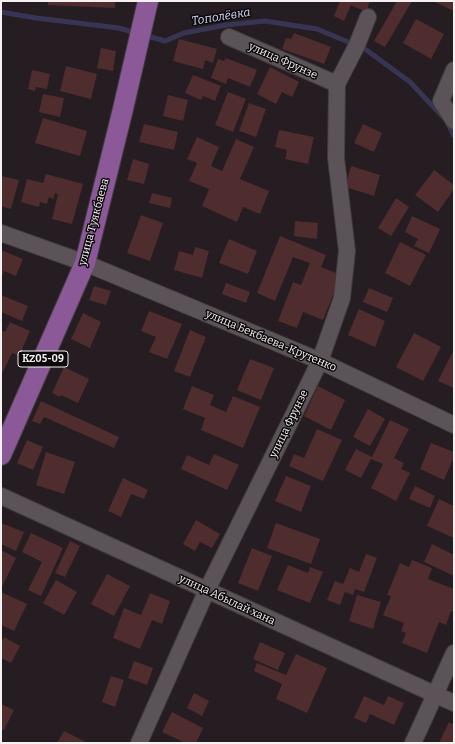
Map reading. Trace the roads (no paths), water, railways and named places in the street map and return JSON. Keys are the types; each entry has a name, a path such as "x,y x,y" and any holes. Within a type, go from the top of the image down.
{"main road":[{"name":"улица Туякбаева","path":"1,455 85,262 148,1"}],"street":[{"name":"улица Фрунзе","path":"139,743 207,590 320,361 342,298 347,251 336,158 337,84 358,46 368,17"},
{"name":"улица Фрунзе","path":"229,37 337,84"},
{"path":"454,70 441,101 454,121"},
{"name":"улица Бекбаева-Крутенко","path":"1,233 85,262 320,361 454,425"},
{"name":"улица Абылай хана","path":"1,496 454,703"},
{"path":"413,743 454,653"}],"waterway":[{"name":"Тополёвка","path":"1,12 36,18 119,28 136,33"},
{"name":"Тополёвка","path":"144,35 165,41 184,33 226,25 265,21 317,29 365,49 410,82 442,116"},
{"name":"Тополёвка","path":"447,122 454,136"}]}
